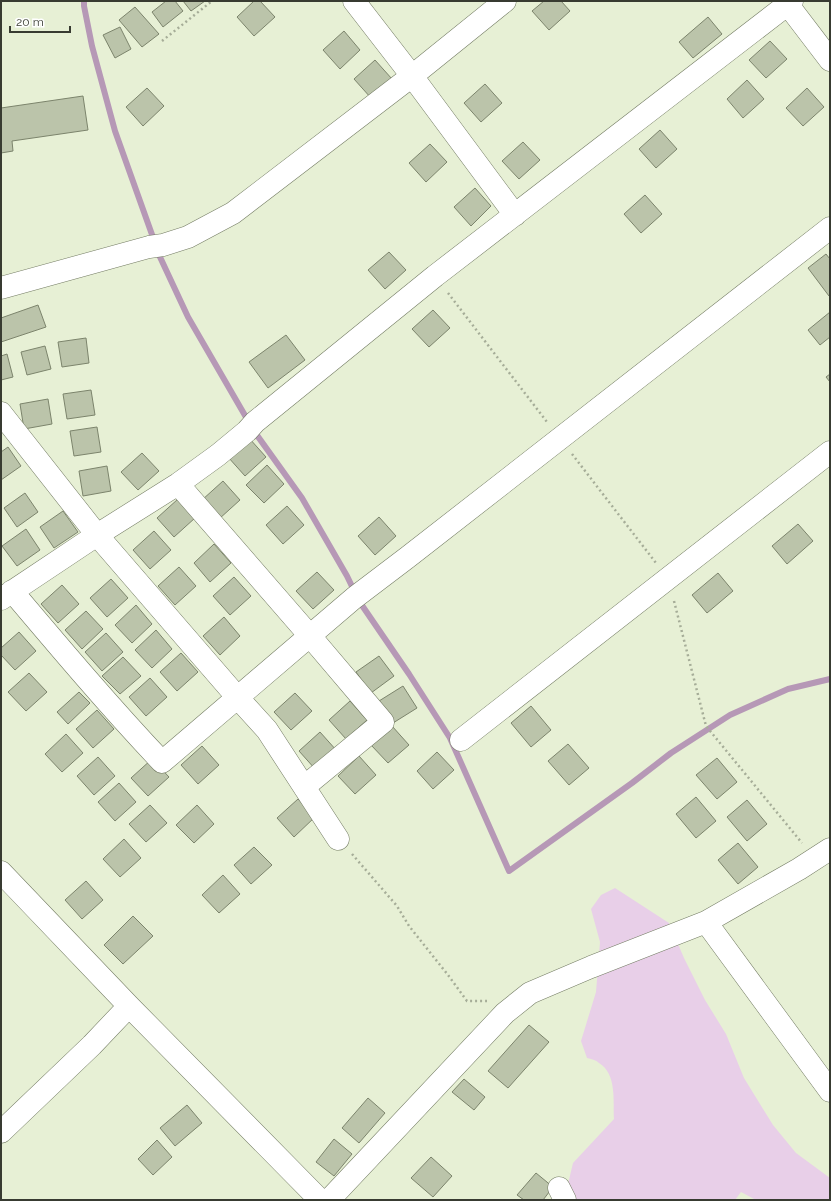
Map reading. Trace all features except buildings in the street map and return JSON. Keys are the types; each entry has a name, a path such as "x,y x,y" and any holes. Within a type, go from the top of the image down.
{"street":[{"path":"354,1 412,76 515,215"},
{"path":"1,288 188,237 233,213 412,76 505,1"},
{"path":"830,60 788,2 435,276 251,427 218,456 178,484 6,595 162,762 357,596 830,228"},
{"path":"1,413 97,535 267,730 338,839"},
{"path":"461,740 830,452"},
{"path":"178,484 383,722 304,787"},
{"path":"329,1200 505,1013 530,993 591,967 706,922 799,869 822,854"},
{"path":"1,872 129,1006 320,1200"},
{"path":"706,922 830,1091"},
{"path":"1,1132 92,1045 129,1006"}],"path":[{"path":"162,41 212,1"},
{"path":"435,276 668,577 706,726 822,854"},
{"path":"338,839 397,906 408,926 467,1001 519,1001"}],"shaded area":[{"path":"615,888 669,923 684,958 705,1000 726,1034 744,1078 773,1125 796,1153 830,1178 830,1200 756,1200 741,1192 735,1200 575,1200 568,1184 573,1163 614,1119 614,1096 609,1074 598,1062 587,1058 581,1041 596,992 600,942 591,909 601,895"}],"waterway":[{"path":"84,1 92,46 115,131 160,257 188,317 254,431 302,498 347,576 359,601 409,674 450,738 509,871 632,783 671,753 730,715 788,689 830,679"}]}
